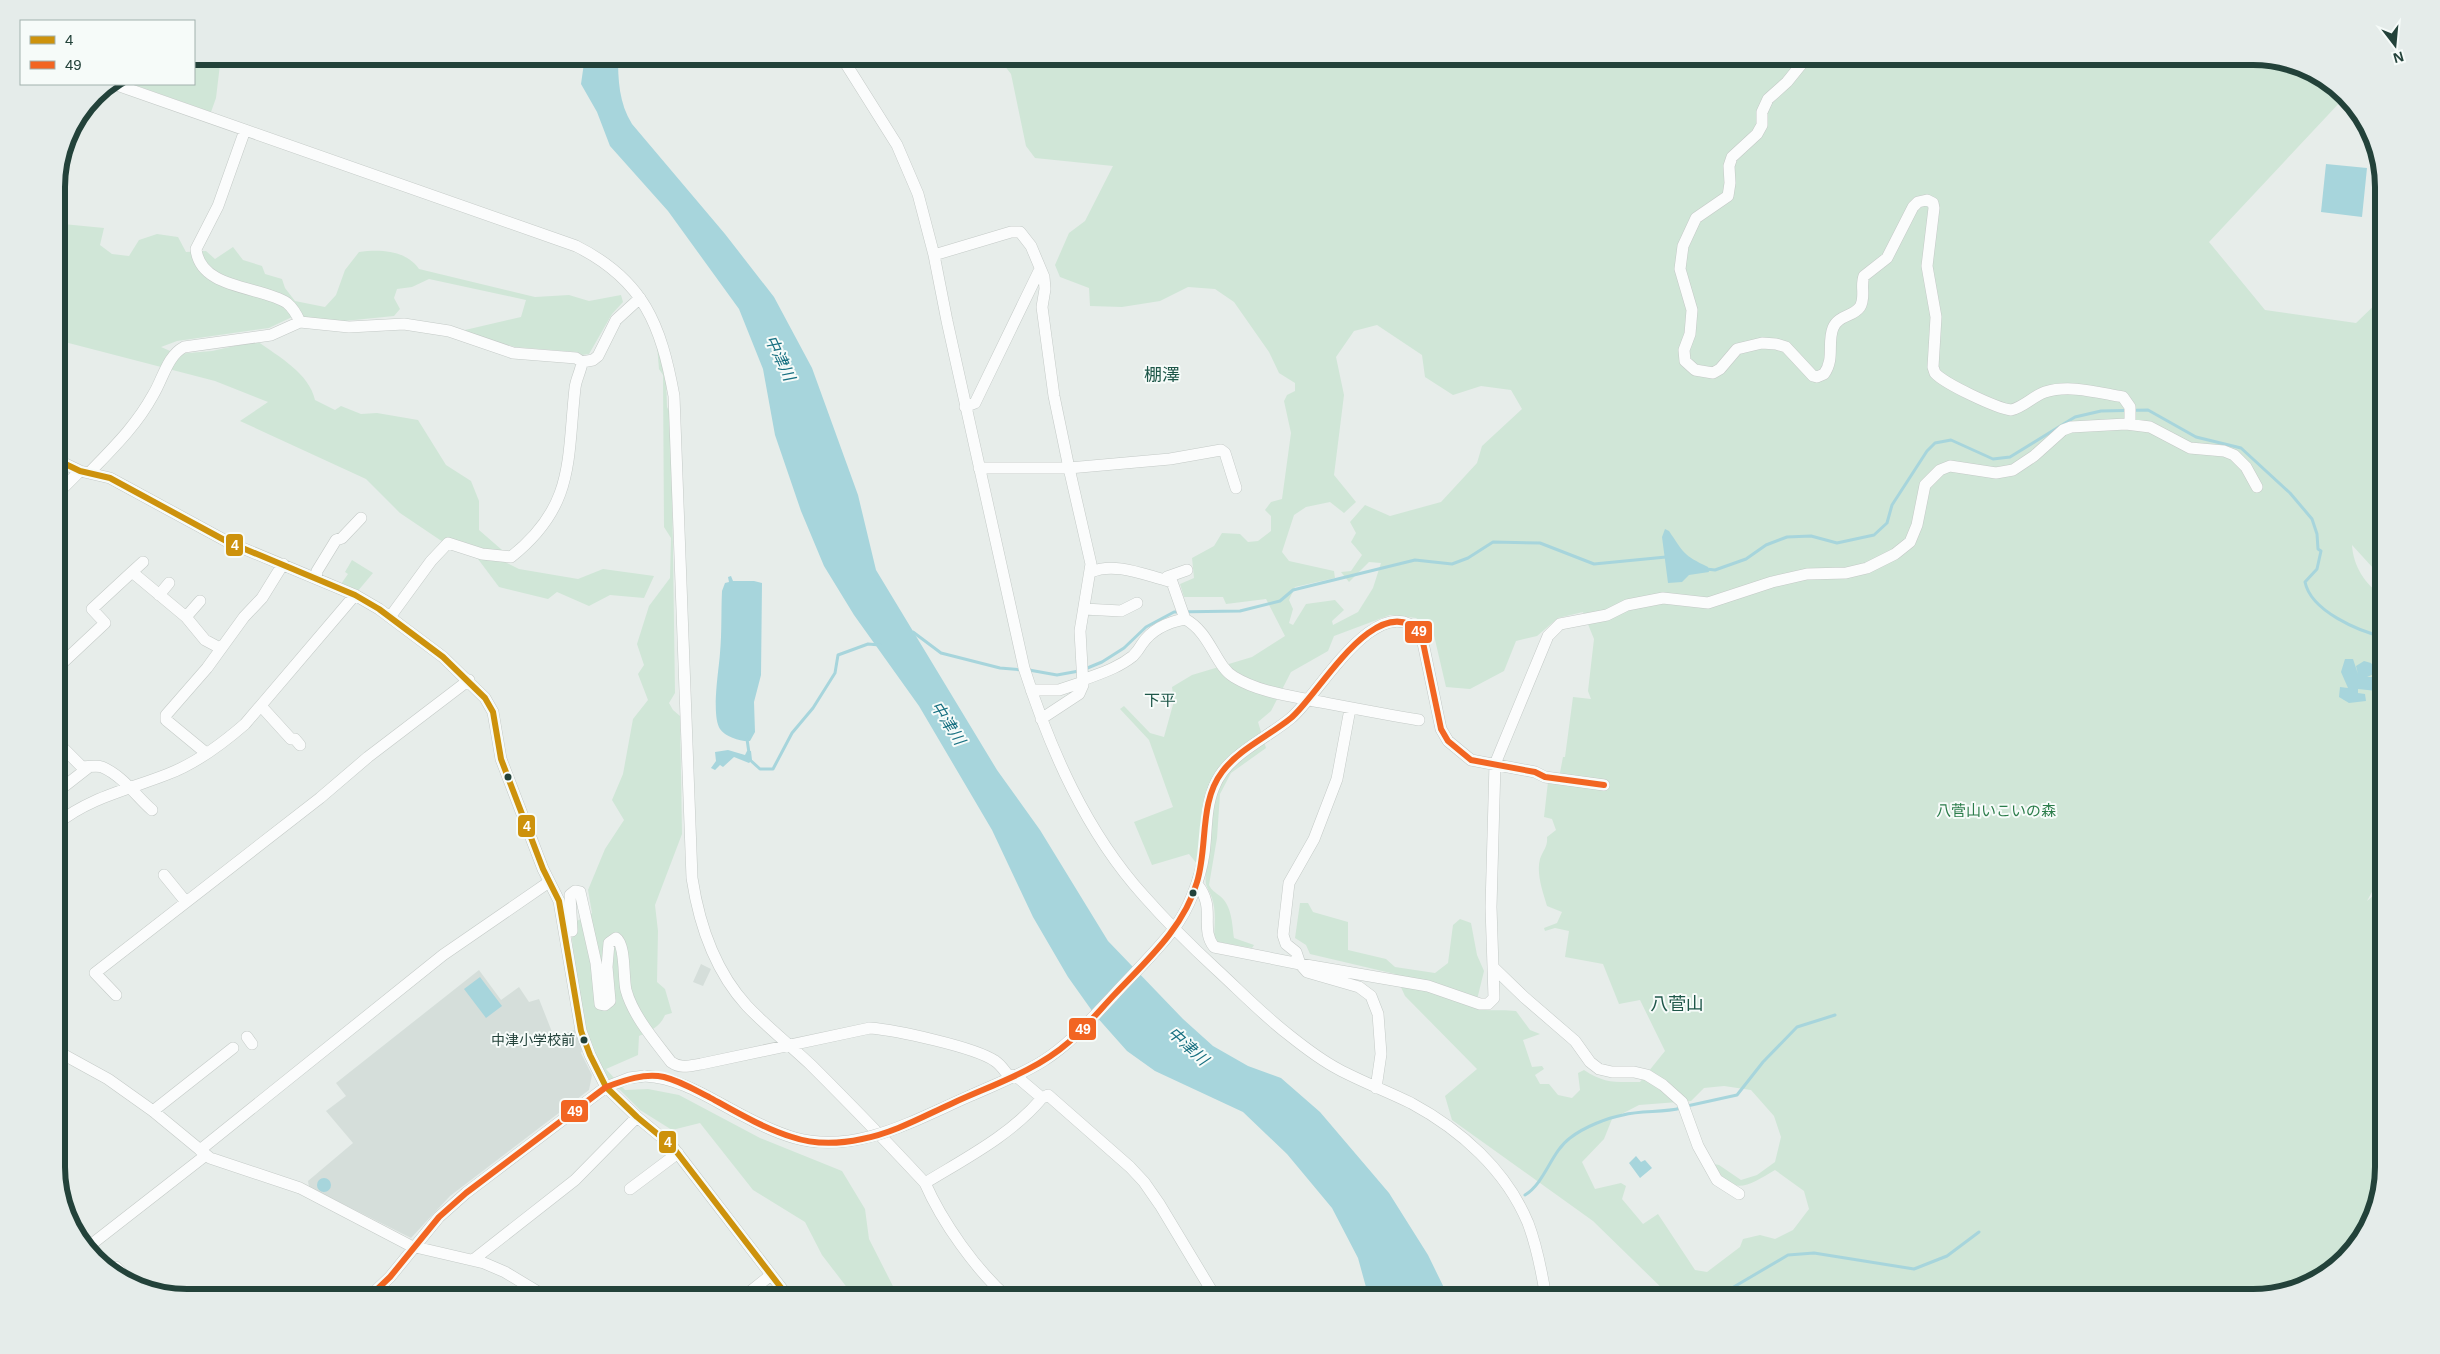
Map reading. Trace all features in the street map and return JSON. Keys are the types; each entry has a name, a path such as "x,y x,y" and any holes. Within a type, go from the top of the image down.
{"street":[{"path":"847,65 887,130 908,169 918,194 934,254 965,407 1024,668 1041,719 1079,802 1102,840 1143,895 1174,928 1287,1034 1335,1068 1433,1115 1467,1140 1491,1164 1511,1192 1528,1222 1540,1260 1545,1289"},
{"path":"1801,65 1787,82 1768,100 1762,112 1762,125 1757,134 1732,157 1729,166 1730,183 1728,196 1696,218 1688,234 1680,264 1692,310 1690,334 1684,350 1684,357 1688,364 1702,372 1713,373 1720,369 1737,349 1753,344 1769,343 1786,347 1813,376 1817,377 1824,374 1831,358 1832,331 1834,326 1837,321 1852,314 1860,306 1864,276 1887,258 1913,207 1918,202 1927,200 1933,203 1934,208 1927,266 1935,302 1937,330 1933,367 1938,376 1960,389 2011,410 2045,392 2066,389 2123,397 2130,416 2182,445 2197,450 2229,452 2241,460 2257,487"},
{"path":"119,86 576,246 594,255 618,273 640,298 657,326 674,396 692,878 696,908 713,953 733,987 756,1015 789,1044 925,1183 972,1260 998,1289"},
{"path":"245,130 218,206 196,250 196,254 198,260 220,280 286,302 296,313 300,322"},
{"path":"934,254 1011,232 1020,232 1031,246 1044,277 1045,289 1042,307 1053,386 1069,468 1092,564 1080,631 1083,680 1079,694 1041,719"},
{"path":"965,407 975,403 1040,271"},
{"path":"65,487 84,472 140,417 175,352 184,347 271,335 300,322 349,327 404,324 427,326 449,331 513,353 576,358 582,362 594,360 598,356 616,320 640,298"},
{"path":"390,617 431,561 448,543 482,554 511,557 546,519 559,500 565,484 570,451 575,385 582,362"},
{"path":"1197,884 1205,894 1207,901 1208,938 1214,947 1428,986 1480,1004 1488,1004 1494,998 1491,907 1495,764 1548,636 1560,624 1607,615 1627,605 1663,598 1708,603 1807,574 1846,573 1867,568 1895,554 1910,542 1917,525 1925,485 1940,470 1950,466 2004,472 2013,470 2034,456 2063,430 2130,416"},
{"path":"979,468 1069,468 1170,459 1221,450 1224,452 1236,488"},
{"path":"65,464 84,472 110,478 228,542 355,595 390,617 443,657 469,680 485,698 493,712 501,759 549,882 559,901 581,1031 590,1055 606,1087 678,1153 781,1289"},
{"path":"316,578 317,571 336,540 342,538 361,518"},
{"path":"65,660 105,623 92,609 142,562"},
{"path":"206,753 166,720 166,716 207,668 220,648 262,598 283,564"},
{"path":"1091,572 1098,568 1118,568 1172,582 1184,613 1212,646 1232,676 1268,691 1350,709 1419,720"},
{"path":"1165,580 1166,577 1187,570"},
{"path":"132,572 186,617 205,640 220,648"},
{"path":"159,595 169,583"},
{"path":"65,818 84,806 169,774 206,753 245,724 355,595"},
{"path":"186,617 200,601"},
{"path":"1084,609 1121,611 1137,603"},
{"path":"1031,690 1059,690 1120,665 1139,650 1142,644 1156,630 1184,613"},
{"path":"376,1289 416,1246 439,1217 466,1193 606,1087 630,1078 645,1076 664,1077 686,1085 763,1126 794,1138 816,1142 839,1143 889,1131 1016,1076 1043,1061 1068,1043 1174,928 1197,884 1204,853 1209,803 1214,786 1223,771 1241,754 1292,717 1309,700 1356,641 1382,625 1393,622 1407,624 1421,633 1437,714 1448,741 1471,760 1483,764 1495,764 1535,772 1545,777 1604,785"},
{"path":"116,995 95,973 320,798 368,757 469,680"},
{"path":"261,706 291,739 295,739 300,746"},
{"path":"1350,709 1337,779 1314,839 1289,883 1283,935 1286,944 1296,952 1300,964 1307,972 1360,987 1371,996 1378,1014 1381,1054 1376,1088"},
{"path":"65,751 82,767 101,766 131,787 139,798 152,810"},
{"path":"65,785 90,767"},
{"path":"164,875 186,902"},
{"path":"92,1243 443,955 549,882"},
{"path":"568,955 574,953 569,904 570,895 575,891 580,892 596,964 600,1004 610,1001 607,967 609,943 616,938 620,945 626,990 635,1011 671,1062 682,1068 870,1028 884,1029 967,1049 996,1061 1008,1075 1016,1076 1042,1098"},
{"path":"1494,967 1524,997 1575,1041 1590,1062 1599,1069 1647,1075 1663,1085 1682,1102 1698,1146 1717,1180 1739,1194"},
{"path":"152,1110 233,1048"},
{"path":"65,1056 108,1079 152,1110 203,1152 300,1188 411,1246 473,1260 505,1272 533,1289"},
{"path":"925,1183 1006,1131 1042,1098 1048,1095 1130,1167 1160,1206 1211,1289"},
{"path":"473,1260 574,1180 637,1117"},
{"path":"636,1188 678,1153"},
{"path":"753,1289 771,1275"}],"shaded area":[{"path":"701,964 711,969 703,986 693,982"},
{"path":"479,970 501,1000 519,987 529,1002 539,999 554,1037 577,1029 581,1053 592,1075 589,1090 450,1196 411,1238 309,1187 308,1181 353,1143 326,1111 346,1096 336,1083"}],"green space":[{"path":"195,65 220,65 216,98 211,112 135,85 195,85"},
{"name":"八菅山いこいの森","path":"1004,65 2253,65 2292,71 2321,86 2333,95 2340,102 2209,242 2265,310 2356,323 2375,305 2375,570 2352,545 2355,560 2361,574 2375,590 2375,889 2367,901 2375,894 2375,1175 2369,1206 2354,1235 2345,1247 2327,1264 2299,1280 2269,1288 2253,1289 1663,1289 1593,1221 1452,1120 1445,1096 1477,1069 1405,996 1395,974 1310,954 1306,945 1295,938 1300,903 1308,903 1313,912 1348,922 1348,950 1386,959 1395,967 1435,973 1448,963 1453,925 1460,919 1471,923 1477,955 1484,971 1475,1008 1516,1011 1530,1030 1540,1034 1523,1040 1532,1067 1542,1066 1544,1069 1535,1075 1540,1084 1549,1084 1558,1095 1572,1098 1580,1090 1578,1073 1584,1070 1591,1075 1605,1080 1640,1082 1665,1051 1640,1000 1619,1004 1603,964 1565,957 1569,931 1555,928 1545,931 1544,928 1557,923 1562,912 1547,906 1539,877 1540,859 1546,846 1547,837 1556,830 1552,819 1544,817 1548,782 1558,783 1563,757 1565,757 1573,697 1591,699 1588,691 1594,639 1583,612 1558,618 1537,636 1516,641 1504,671 1470,689 1446,687 1433,631 1416,618 1390,615 1334,636 1328,651 1291,672 1271,711 1258,722 1266,748 1231,773 1220,794 1217,838 1209,885 1227,905 1231,915 1234,938 1254,945 1252,948 1218,942 1214,936 1214,908 1206,885 1206,875 1189,854 1152,865 1134,822 1173,807 1149,740 1120,709 1124,706 1150,733 1164,737 1174,701 1172,687 1192,675 1252,657 1285,636 1266,599 1226,604 1223,597 1184,597 1180,584 1194,578 1192,558 1214,546 1222,533 1240,534 1248,542 1258,541 1271,531 1271,516 1265,510 1271,502 1282,499 1291,433 1284,401 1287,395 1295,391 1295,383 1279,373 1269,352 1234,302 1215,289 1188,287 1160,301 1122,307 1090,306 1089,288 1060,277 1055,265 1069,233 1085,221 1113,166 1035,158 1026,146 1011,74","holes":["1377,325 1422,355 1425,377 1453,395 1481,386 1511,390 1522,409 1482,446 1477,463 1441,502 1390,516 1365,505 1350,522 1356,533 1351,542 1362,555 1351,571 1341,572 1349,582 1369,562 1381,563 1373,588 1358,612 1333,625 1332,621 1344,610 1335,600 1306,604 1293,625 1289,623 1293,609 1289,600 1295,587 1335,578 1334,571 1289,561 1282,552 1294,515 1306,507 1330,502 1344,513 1356,502 1334,475 1344,395 1336,357 1354,331","1724,1086 1751,1090 1774,1116 1781,1137 1775,1162 1757,1175 1741,1180 1719,1165 1714,1164 1727,1182 1741,1186 1749,1184 1775,1170 1804,1191 1809,1209 1793,1230 1775,1239 1760,1235 1743,1239 1740,1247 1707,1272 1695,1270 1658,1214 1643,1224 1622,1199 1626,1186 1621,1183 1595,1189 1582,1162 1604,1139 1612,1119 1639,1105 1691,1101 1704,1088"]},
{"path":"65,224 104,228 100,245 112,254 129,256 139,240 157,234 178,237 186,252 206,251 215,259 233,247 243,260 262,266 265,274 282,279 285,288 295,301 325,307 336,295 345,270 359,252 375,251 400,254 414,263 419,269 535,297 569,295 589,301 621,295 623,302 612,314 589,354 582,355 577,352 515,347 471,335 465,330 521,317 526,300 429,279 412,287 397,289 394,298 400,309 394,316 334,322 292,317 269,328 177,341 161,347 177,354 212,351 257,341 300,374 312,390 315,400 335,410 341,406 361,414 377,413 418,420 446,465 471,481 479,501 479,530 502,550 503,561 519,569 578,579 603,569 654,576 644,598 610,595 589,606 557,592 548,599 499,587 478,559 440,540 400,513 366,479 240,421 268,402 215,381 65,342"},
{"path":"657,345 666,377 667,407 671,415 675,693 669,703 680,716 682,834 655,905 658,931 657,982 665,989 672,1013 665,1015 657,1026 639,1036 638,1055 606,1069 625,1090 648,1089 679,1095 760,1138 842,1171 865,1209 869,1239 894,1289 848,1289 822,1255 805,1222 753,1190 700,1123 672,1130 640,1110 602,1072 586,1028 574,967 571,924 592,913 588,890 605,849 624,820 612,800 623,774 633,719 648,700 638,674 644,665 637,644 649,606 670,578 671,538 664,527 663,375 659,369"},
{"path":"352,560 373,573 357,592 341,584 348,574 345,572"}],"water":[{"name":"中津川","path":"584,65 618,65 622,100 632,124 725,234 774,297 812,368 858,495 876,570 997,770 1040,830 1108,941 1183,1019 1213,1046 1248,1066 1281,1078 1320,1112 1389,1193 1428,1255 1445,1289 1367,1289 1358,1258 1332,1208 1287,1154 1243,1112 1155,1071 1127,1051 1095,1015 1068,977 1033,917 992,830 919,706 854,615 824,566 801,511 775,435 763,369 739,309 668,211 610,146 597,112 581,84"},
{"path":"2326,164 2367,168 2362,217 2321,212"},
{"path":"1665,529 1669,531 1685,553 1708,567 1709,572 1689,575 1682,582 1668,583 1662,537"},
{"path":"731,576 733,581 762,583 761,675 754,702 755,732 750,741 743,741 722,732 717,722 716,692 721,637 722,591 725,583 729,582 728,577"},
{"path":"2345,659 2353,659 2358,674 2356,666 2364,661 2371,663 2375,672 2367,677 2375,677 2375,691 2358,689 2358,693 2365,694 2366,701 2349,703 2339,697 2340,687 2348,688 2341,672"},
{"path":"728,750 745,755 747,751 751,751 752,760 749,763 734,757 723,767 720,765 715,770 711,768 716,761 715,752"},
{"path":"480,977 502,1006 486,1018 464,989"},
{"path":"1636,1156 1641,1162 1645,1160 1652,1168 1640,1178 1629,1163"},
{"path":"324,1178 329,1180 331,1185 329,1190 324,1192 319,1190 317,1185 319,1180"}],"waterway":[{"path":"1706,569 1715,570 1746,559 1766,545 1787,537 1811,536 1837,543 1874,535 1887,523 1892,505 1927,451 1935,443 1951,440 1993,459 2010,457 2075,417 2101,411 2148,410 2196,437 2241,448 2290,493 2312,519 2317,534 2318,549 2321,551 2317,569 2305,582 2309,592 2326,611 2349,625 2375,635"},
{"path":"1085,669 1102,662 1124,648 1146,627 1174,612 1240,611 1280,601 1293,590 1415,560 1452,564 1468,558 1493,542 1540,543 1594,564 1666,557"},
{"path":"913,632 941,653 1000,668 1023,670"},
{"path":"749,759 760,769 773,769 792,733 813,708 835,673 838,655 868,644 880,645"},
{"path":"1029,670 1057,675 1079,671"},
{"path":"747,739 749,753"},
{"path":"1687,1106 1737,1095 1763,1062 1797,1027 1835,1015"},
{"path":"1525,1195 1538,1183 1563,1144 1582,1130 1617,1116 1630,1113 1681,1108"},
{"path":"1730,1289 1788,1255 1814,1253 1914,1269 1947,1256 1979,1232"}],"transit line":[{"name":"4","path":"65,464 80,471 110,478 228,542 355,595 379,609 443,657 485,698 493,712 501,759 543,869 559,901 581,1031 590,1055 606,1087 637,1117 672,1146 782,1289"},
{"name":"49","path":"377,1289 390,1277 439,1217 466,1193 606,1087 613,1084 649,1076 664,1077 687,1086 781,1133 801,1140 836,1143 874,1136 920,1119 1013,1077 1056,1052 1081,1031 1150,957 1183,914 1197,882 1210,797 1222,772 1237,756 1291,718 1350,650 1368,633 1386,623 1404,622 1421,633 1441,729 1448,741 1471,760 1535,772 1545,777 1604,785"}],"place":[{"name":"中津小学校前","path":"584,1040"}],"district":[{"name":"棚澤","path":"1162,375"},
{"name":"下平","path":"1160,700"},
{"name":"八菅山","path":"1677,1004"}]}
